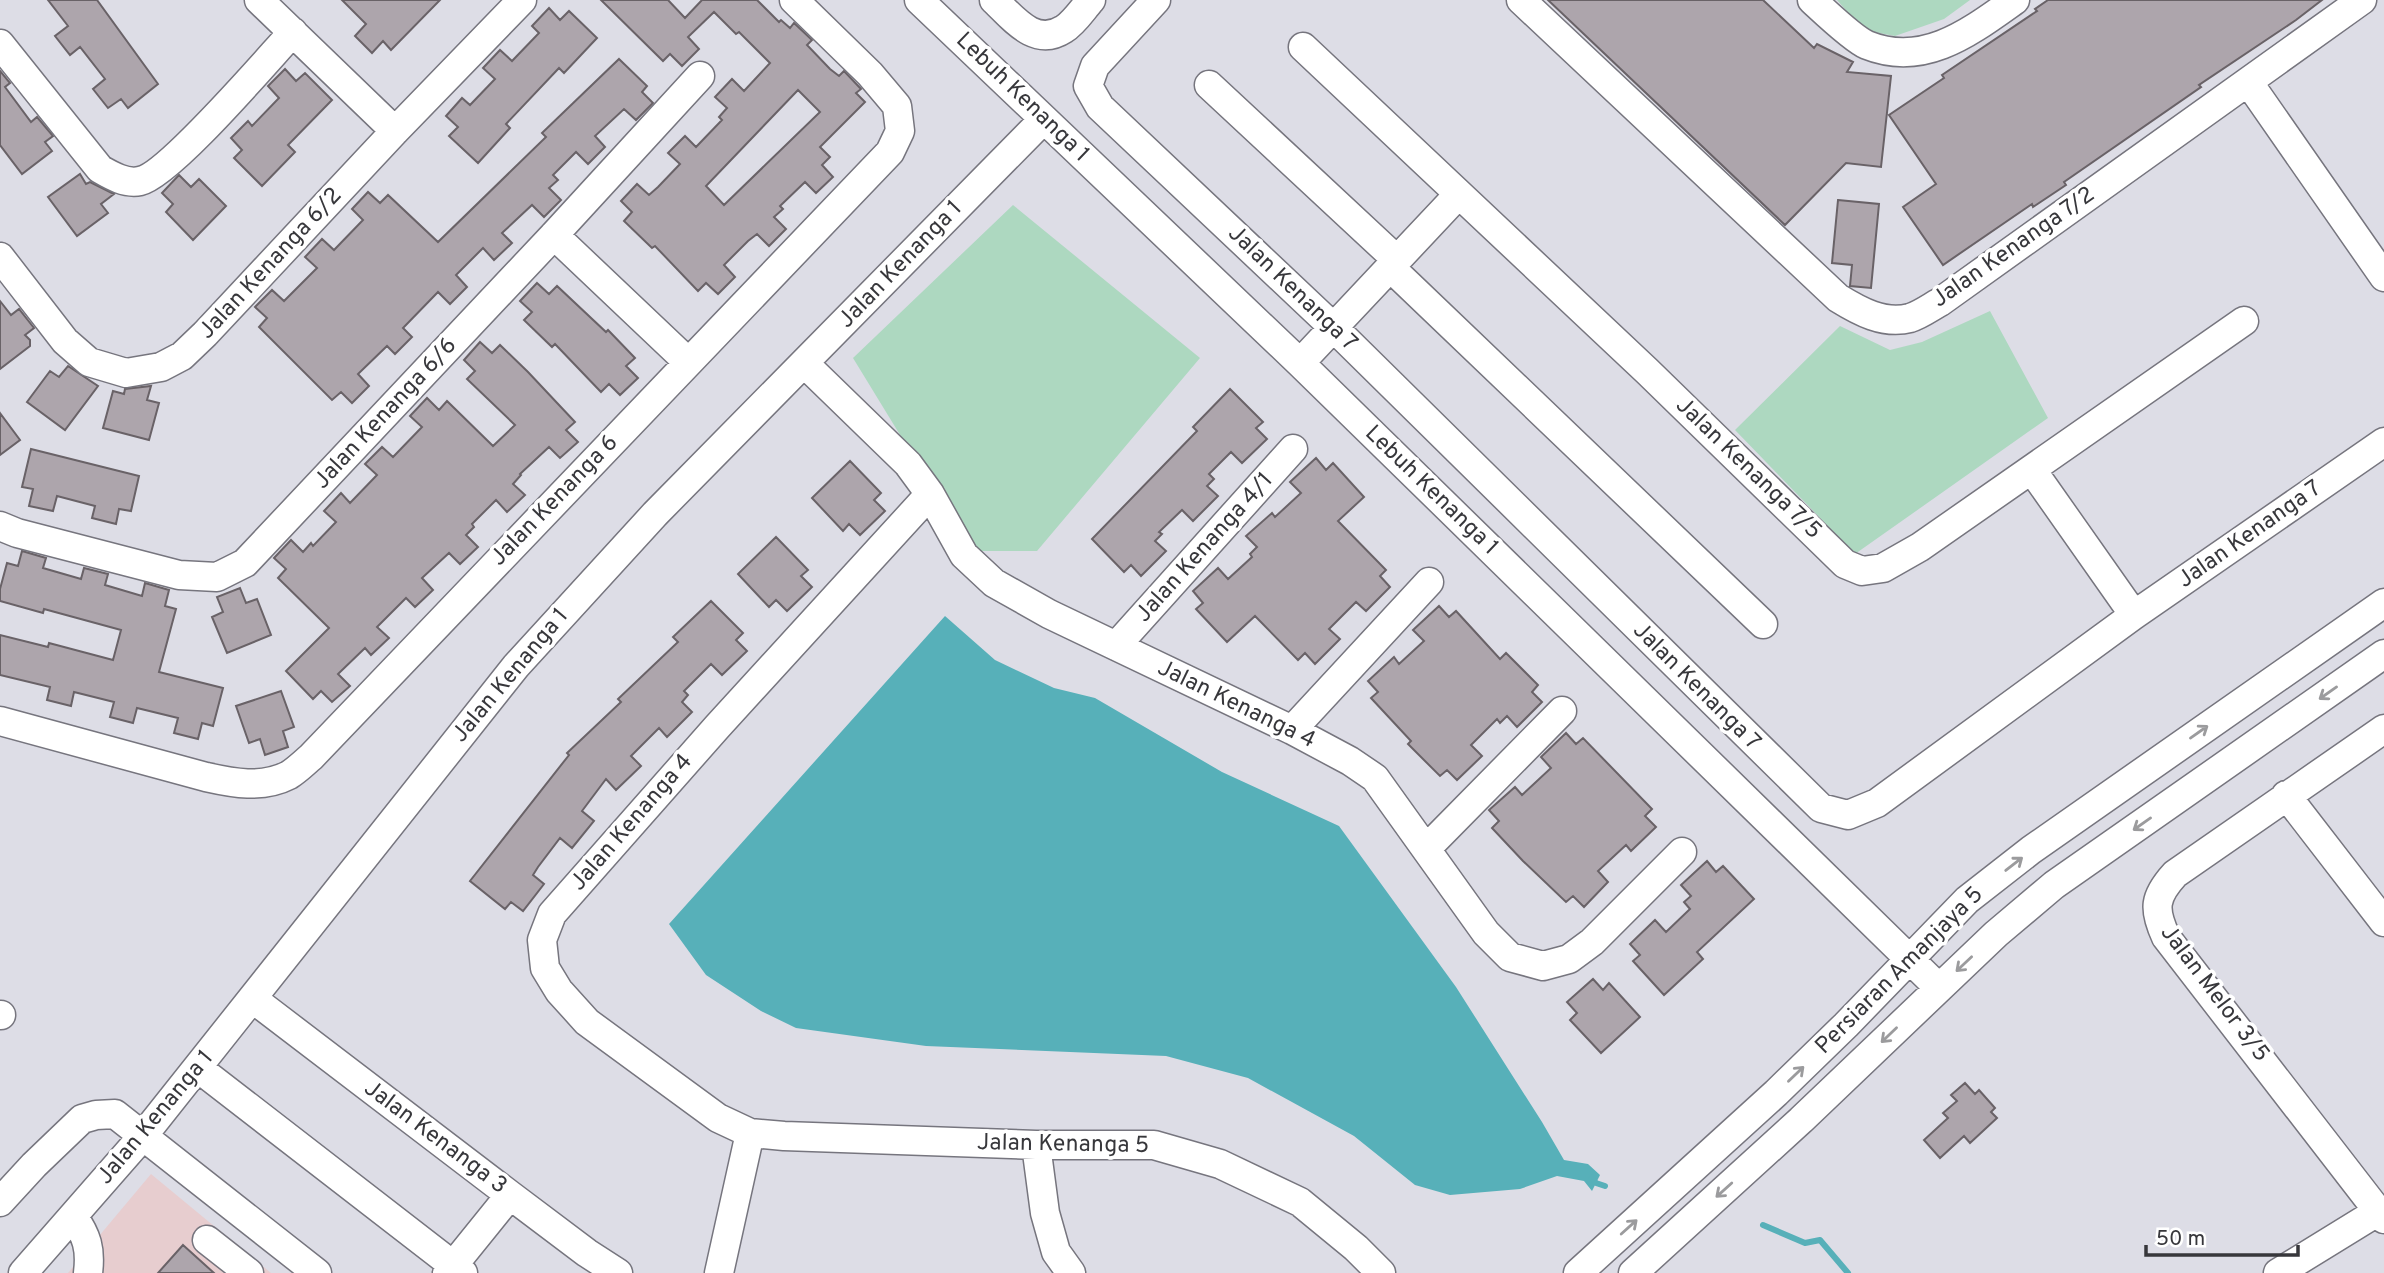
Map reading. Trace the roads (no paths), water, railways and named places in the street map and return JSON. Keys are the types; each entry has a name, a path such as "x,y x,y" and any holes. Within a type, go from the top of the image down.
{"street":[{"path":"259,0 395,131"},
{"name":"Jalan Kenanga 6/2","path":"0,257 65,341 89,362 126,373 161,367 182,356 205,334 522,0"},
{"name":"Jalan Kenanga 6","path":"0,721 225,781 259,784 289,775 311,757 890,152 900,131 897,106 870,74 794,0"},
{"name":"Lebuh Kenanga 1","path":"919,0 1300,363 1939,988"},
{"path":"994,0 1028,33 1049,36 1065,29 1091,0"},
{"name":"Jalan Kenanga 7","path":"1156,0 1095,66 1088,86 1100,107 1333,327 1821,808 1848,815 1877,803 2134,615 2384,442"},
{"name":"Jalan Kenanga 7/2","path":"1521,0 1838,298 1860,312 1886,320 1911,317 1940,302 2362,0"},
{"path":"1812,0 1865,44 1904,54 1942,46 1979,26 2015,0"},
{"path":"0,44 100,169 120,180 138,182 153,176 178,155 293,32"},
{"name":"Jalan Kenanga 7/5","path":"1303,47 1647,371 1844,564 1862,571 1883,568 1920,547 2244,321"},
{"name":"Jalan Kenanga 6/6","path":"0,526 17,533 179,575 216,577 245,563 554,235 699,76"},
{"path":"2249,83 2384,277"},
{"path":"1209,85 1763,624"},
{"name":"Jalan Kenanga 1","path":"23,1273 142,1137 516,666 655,514 1044,118"},
{"path":"1300,363 1458,195"},
{"path":"554,235 688,362"},
{"name":"Jalan Kenanga 4","path":"805,364 908,464 930,494 964,555 994,583 1049,614 1292,730 1350,761 1375,778 1486,933 1510,957 1544,966 1569,959 1592,943 1682,852"},
{"name":"Jalan Kenanga 4/1","path":"1116,646 1293,449"},
{"path":"2032,470 2134,615"},
{"name":"Jalan Kenanga 4","path":"750,1133 718,1118 587,1021 559,991 545,968 542,940 552,914 717,727 930,494"},
{"path":"1292,730 1429,582"},
{"name":"Persiaran Amanjaya 5","path":"1578,1273 1776,1093 1967,900 2031,850 2384,603"},
{"name":"Persiaran Amanjaya 5","path":"1633,1273 1801,1120 1996,934 2054,886 2384,654"},
{"path":"1427,848 1562,710"},
{"name":"Jalan Melor 3/5","path":"2381,1215 2166,937 2158,921 2157,904 2161,889 2175,874 2384,729"},
{"path":"2286,795 2384,922"},
{"name":"Jalan Kenanga 3","path":"253,999 587,1253 618,1273"},
{"path":"198,1068 454,1271 510,1195"},
{"path":"0,1202 82,1119 115,1114 317,1273"},
{"path":"719,1273 750,1133"},
{"name":"Jalan Kenanga 5","path":"750,1133 1037,1145 1154,1145 1220,1164 1300,1202 1356,1248 1381,1273"},
{"path":"1037,1145 1045,1213 1052,1239 1056,1252 1072,1273"},
{"path":"2278,1273 2315,1263 2381,1215"},
{"path":"73,1216 82,1229 91,1254 88,1273"},
{"path":"207,1240 248,1273"}],"water":[{"path":"945,616 995,660 1054,688 1095,698 1222,772 1339,826 1456,987 1564,1160 1588,1164 1600,1175 1592,1191 1584,1181 1557,1176 1520,1189 1450,1195 1415,1185 1354,1136 1248,1078 1166,1056 926,1046 796,1028 761,1011 706,975 669,924"}],"waterway":[{"path":"1592,1178 1596,1183 1605,1186"},
{"path":"1763,1225 1805,1243 1820,1240 1848,1273"}]}
